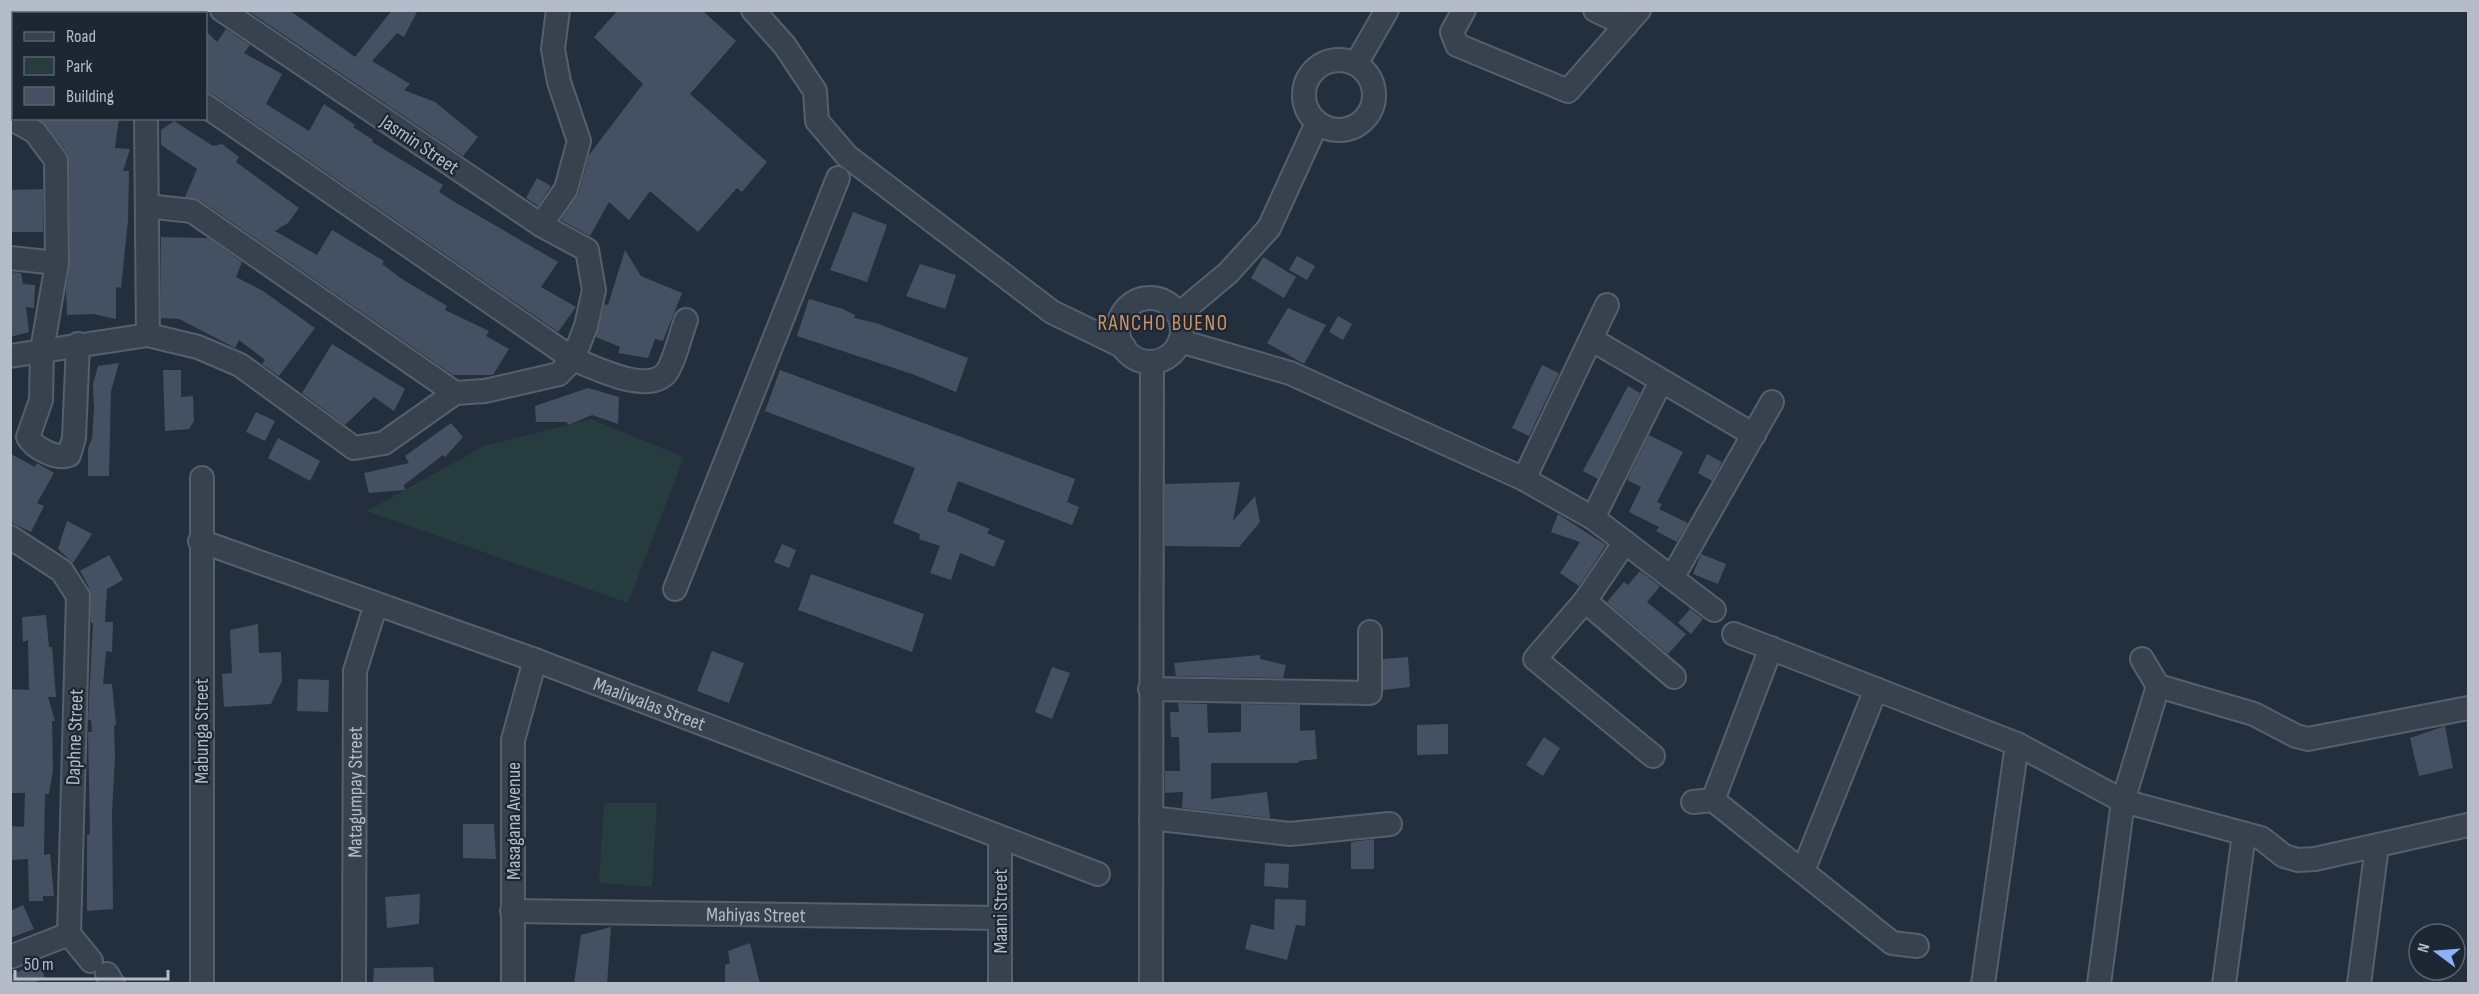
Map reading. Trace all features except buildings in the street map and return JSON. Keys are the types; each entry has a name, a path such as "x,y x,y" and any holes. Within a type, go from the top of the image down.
{"street":[{"name":"Jasmin Street","path":"222,10 541,225 587,249 594,290 586,326 573,359"},
{"path":"541,225 566,189 579,141 559,82 553,49 558,10"},
{"path":"753,10 785,46 815,91 817,121 847,156 1052,312 1124,347"},
{"path":"1464,10 1452,32 1457,45 1568,91 1633,18 1595,10"},
{"path":"1356,64 1381,13"},
{"path":"1334,60 1356,64 1365,70 1374,89 1374,100 1365,118 1347,129 1336,130 1317,123 1305,104 1304,92 1313,71 1334,60"},
{"path":"207,107 573,359 633,381 654,381 666,372 686,320"},
{"path":"14,120 35,132 56,160 57,263 42,350 41,400 28,437 31,443 64,457 69,455 74,438 78,344"},
{"path":"146,120 148,335"},
{"path":"1179,314 1235,266 1269,228 1317,123"},
{"path":"675,589 838,178"},
{"path":"147,206 192,211 455,393"},
{"path":"10,258 57,263"},
{"path":"1151,298 1161,300 1179,314 1182,331 1180,341 1169,355 1152,362 1131,355 1119,338 1120,318 1132,303 1151,298"},
{"path":"1524,479 1608,305"},
{"path":"10,356 148,335 198,347 240,364 354,448 384,444 455,393 485,391 559,374 573,359"},
{"path":"1591,339 1754,435"},
{"path":"1180,341 1290,373 1524,479 1593,518 1714,610"},
{"path":"1151,984 1152,362"},
{"path":"1593,518 1661,381"},
{"path":"1672,578 1772,402"},
{"name":"Mabunga Street","path":"202,478 200,542 202,984"},
{"name":"Daphne Street","path":"10,537 62,571 78,596 69,934"},
{"name":"Maaliwalas Street","path":"200,542 535,660 1098,874"},
{"path":"1625,542 1585,601 1535,659 1653,756"},
{"path":"1585,601 1674,677"},
{"name":"Matagumpay Street","path":"354,984 355,671 376,604"},
{"path":"1150,689 1370,693 1370,632"},
{"path":"1734,634 2017,744 2123,801 2261,838 2284,856 2298,860 2315,859 2469,825"},
{"path":"1771,648 1703,801 1803,871 1892,943 1917,946"},
{"path":"2142,659 2158,686 2254,714 2296,736 2308,739 2469,708"},
{"name":"Masagana Avenue","path":"513,984 513,740 535,660"},
{"path":"2099,984 2123,801 2158,686"},
{"path":"1803,871 1876,689"},
{"path":"1983,984 2017,744"},
{"path":"1151,818 1290,834 1390,824"},
{"path":"2224,984 2244,834"},
{"name":"Maani Street","path":"1000,838 1000,984"},
{"path":"2359,984 2377,846"},
{"name":"Mahiyas Street","path":"512,911 1000,918"},
{"path":"10,957 69,934 103,973"}],"green space":[{"path":"591,419 684,457 628,603 367,511 484,446"},
{"path":"604,803 657,803 652,887 599,883"}],"district":[{"name":"RANCHO BUENO","path":"1163,323"}]}
